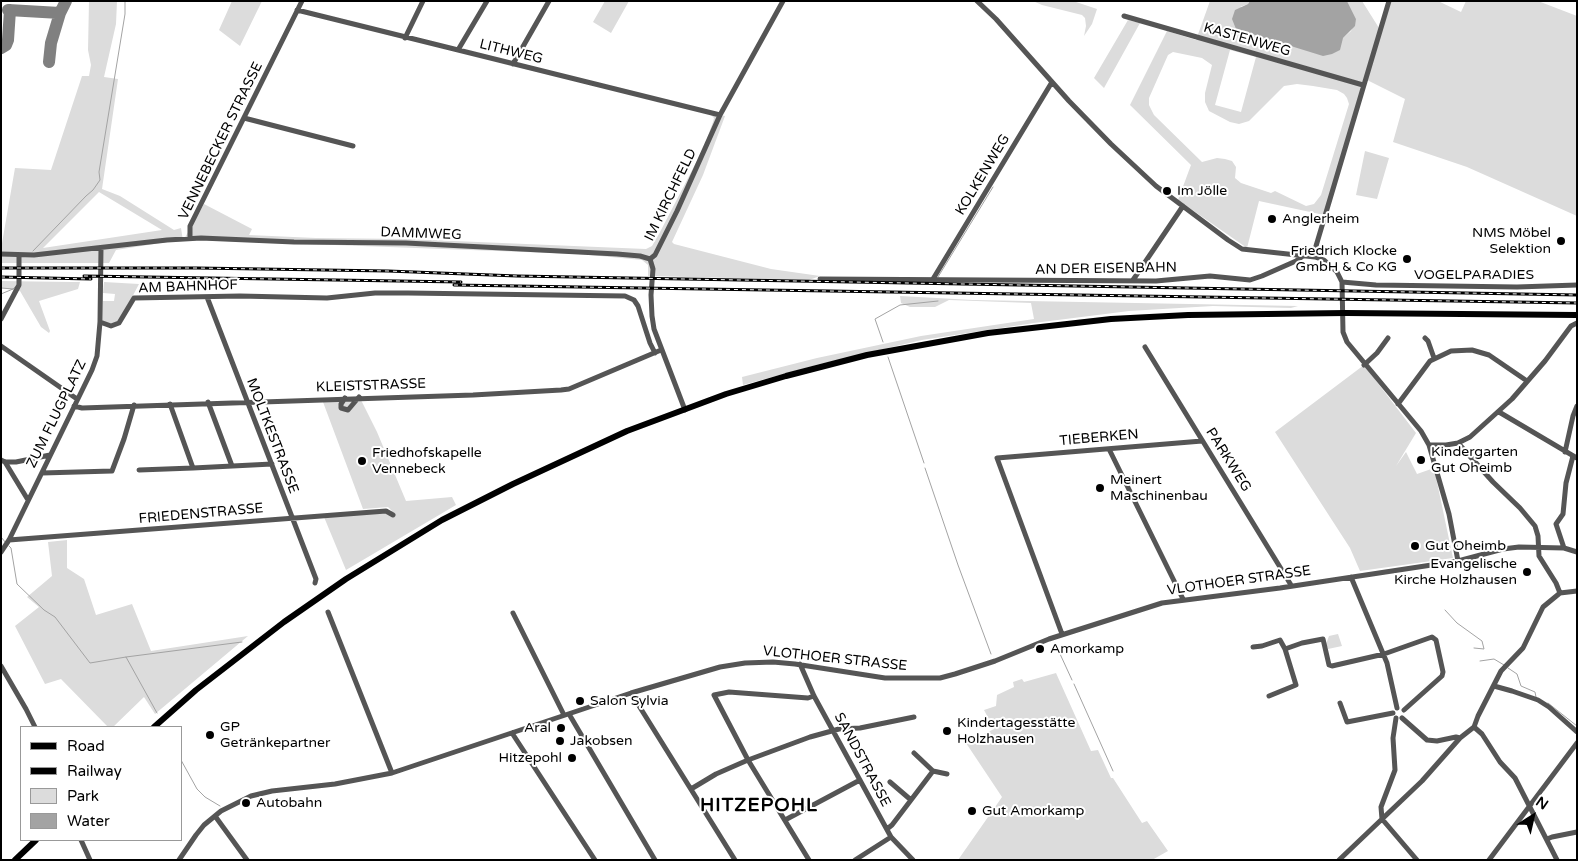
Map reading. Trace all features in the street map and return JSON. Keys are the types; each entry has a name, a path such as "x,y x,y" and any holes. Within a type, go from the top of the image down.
{"main road":[{"path":"155,726 196,690 284,622 346,579 442,520 513,484 627,431 735,392 826,364 988,333 1130,318 1335,313 1577,315"},
{"path":"15,860 35,841"}],"street":[{"name":"VENNEBECKER STRASSE","path":"1,254 57,253 190,238 190,226 302,1"},
{"path":"405,38 423,1"},
{"path":"458,50 487,1"},
{"path":"513,64 549,1"},
{"name":"IM KIRCHFELD","path":"685,410 661,350 652,316 653,269 650,259 655,255 693,178 720,115 783,1"},
{"path":"977,1 996,19 1111,144 1156,186 1228,240 1242,248 1315,257 1331,265 1342,282 1342,332 1347,342 1364,365 1422,431 1429,445 1449,514 1458,562"},
{"path":"1315,257 1316,246 1388,1"},
{"name":"LITHWEG","path":"297,10 720,115"},
{"name":"KASTENWEG","path":"1124,16 1363,85"},
{"name":"KOLKENWEG","path":"933,279 1052,82"},
{"path":"244,118 353,146"},
{"path":"1133,280 1183,206"},
{"name":"DAMMWEG","path":"190,238 312,243 406,243 617,254 650,259"},
{"name":"ZUM FLUGPLATZ","path":"3,547 9,540 42,473 97,356 100,322 101,248"},
{"path":"1,319 19,285 20,255"},
{"name":"AN DER EISENBAHN","path":"933,279 1169,280 1210,276 1250,280 1304,256"},
{"path":"820,279 933,279"},
{"name":"VOGELPARADIES","path":"1342,282 1406,286 1517,287 1577,285"},
{"name":"AM BAHNHOF","path":"100,322 111,326 120,323 134,298 326,298 374,293 625,296 634,300 638,306 650,343 655,352"},
{"name":"MOLTKESTRASSE","path":"207,297 316,579 315,583"},
{"path":"1429,445 1458,443 1470,438 1528,381 1571,326 1577,323"},
{"path":"1364,365 1388,338"},
{"path":"1425,338 1428,341 1434,358"},
{"path":"1,346 78,399"},
{"name":"PARKWEG","path":"1144,347 1291,586"},
{"name":"KLEISTSTRASSE","path":"74,406 82,408 358,397 472,395 561,390 569,389 661,350"},
{"path":"1398,404 1426,365 1434,358 1451,351 1481,352 1496,359 1528,381"},
{"path":"345,398 341,404 342,408 348,410 358,397"},
{"path":"208,402 232,466"},
{"path":"170,404 193,468"},
{"path":"42,473 112,471 134,405"},
{"path":"1565,452 1577,406"},
{"path":"1498,412 1575,457 1566,483 1563,514 1556,524 1564,548"},
{"name":"TIEBERKEN","path":"1062,634 998,458 1202,441"},
{"path":"1458,443 1492,482 1520,508 1535,526 1539,556 1560,593"},
{"path":"1109,449 1183,599"},
{"path":"4,463 50,455"},
{"path":"1,471 4,463"},
{"path":"4,463 28,500"},
{"path":"140,470 272,464"},
{"name":"FRIEDENSTRASSE","path":"9,540 386,511 393,514"},
{"name":"VLOTHOER STRASSE","path":"179,860 196,835 216,816 233,804 251,796 272,790 335,784 392,773 694,673 737,664 764,662 800,664 885,678 940,678 994,661 1062,634 1135,611 1183,599 1291,586 1458,562 1503,549 1519,547 1564,548 1577,552"},
{"path":"1351,577 1384,654 1397,714 1393,738 1395,770 1381,808 1382,819 1416,860"},
{"path":"1339,860 1422,781 1460,738 1474,727 1501,671 1523,648 1543,607 1560,593 1577,591"},
{"path":"328,612 392,773"},
{"path":"513,613 566,714 655,860"},
{"path":"1285,649 1323,639 1329,665 1332,666 1384,654 1430,637 1436,640 1443,672 1442,676 1397,714"},
{"path":"1253,647 1280,640 1285,649 1296,685 1269,696"},
{"name":"SANDSTRASSE","path":"800,664 814,696 891,837 913,860"},
{"path":"1,666 34,726"},
{"path":"1494,686 1538,700 1549,707 1577,732"},
{"path":"809,860 748,760 714,695 729,692 808,698 814,696"},
{"path":"631,693 735,860"},
{"path":"1340,703 1347,722 1397,714 1405,715 1404,710"},
{"path":"1397,714 1427,740 1437,741 1456,736 1460,738"},
{"path":"691,789 716,774 783,746 833,730 868,726 914,717"},
{"path":"1474,727 1482,734 1500,762 1515,778 1557,860"},
{"path":"512,733 594,860"},
{"path":"1489,860 1577,743"},
{"path":"914,754 933,771 947,774"},
{"path":"887,829 933,771"},
{"path":"785,820 860,780"},
{"path":"890,782 911,800"},
{"path":"216,816 247,860"},
{"path":"1547,839 1577,832"},
{"path":"855,860 891,837"},
{"path":"81,841 90,860"}],"green space":[{"path":"89,1 117,1 116,24 104,77 118,79 102,189 120,196 174,230 181,228 183,241 116,250 109,263 1,263 1,249 15,168 51,170 82,76 89,76 91,65 88,50","holes":["99,192 162,230 43,248"]},
{"path":"232,1 262,1 240,46 219,30"},
{"path":"605,1 629,1 611,33 593,22"},
{"path":"1033,1 1073,1 1097,9 1092,24 1084,36 1086,26 1085,18 1082,15"},
{"path":"1210,1 1250,1 1248,4 1240,7 1343,38 1351,31 1356,19 1347,1 1362,1 1379,28 1388,1 1438,1 1461,12 1466,1 1538,1 1577,16 1577,216 1467,167 1393,142 1405,99 1365,79 1324,215 1259,201 1247,248 1178,200 1191,165 1130,105 1167,31 1196,40","holes":["1230,50 1256,57 1241,112 1215,105","1173,52 1202,58 1212,65 1205,93 1205,102 1209,111 1230,122 1239,124 1249,121 1284,86 1297,84 1313,86 1337,90 1344,94 1349,104 1321,195 1314,204 1306,206 1275,191 1271,193 1241,183 1235,178 1236,167 1232,161 1217,158 1202,162 1154,115 1149,105 1149,98 1168,55"]},
{"path":"1128,20 1140,23 1104,88 1094,78"},
{"path":"709,113 725,116 703,175 672,242 771,269 820,276 809,280 648,276 648,265 642,260 579,254 183,241 204,204 252,229 249,235 406,239 646,249 652,246 659,234 703,149 714,118"},
{"path":"1365,151 1389,158 1377,199 1356,195"},
{"path":"1,281 80,282 78,289 39,301 50,331 49,333 41,327 20,291 1,288"},
{"path":"104,282 139,284 119,322 112,325 103,321 103,301 114,301 115,294 103,293"},
{"path":"900,296 973,300 1298,306 1291,308 1213,306 1129,311 1034,323 922,340 820,364 743,385 742,377 817,358 921,336 1034,319 1031,303 949,300 935,307 910,307 901,303"},
{"path":"1364,365 1416,433 1396,466 1406,452 1417,474 1434,468 1453,558 1360,571 1350,548 1275,432"},
{"path":"361,400 377,432 406,501 452,497 456,505 346,570 324,517 392,511 388,507 363,509 323,402"},
{"path":"67,540 67,568 84,579 96,615 132,604 151,651 248,636 155,714 144,697 114,726 107,726 61,679 45,684 15,626 39,607 27,597 52,576 48,542"},
{"path":"1338,634 1342,646 1328,649 1326,644 1329,636"},
{"path":"1056,673 1091,751 1098,750 1111,778 1113,778 1142,823 1147,821 1168,851 1152,860 958,860 1002,797 966,743 994,729 984,710 996,706 997,695 1014,687 1013,682 1022,679 1024,682"}],"water":[{"path":"1250,1 1347,1 1356,19 1355,26 1343,38 1340,50 1323,56 1236,29 1232,19 1235,10 1248,4"}],"waterway":[{"path":"33,251 93,190 100,180 99,172 125,14 125,1"},
{"path":"938,277 993,187"},
{"path":"1,294 16,286"},
{"path":"1,288 13,289"},
{"path":"883,342 875,319 900,305 938,301"},
{"path":"888,357 924,463"},
{"path":"925,468 991,654"},
{"path":"1,537 6,543"},
{"path":"9,546 11,548 17,584 44,610 55,617 90,663 126,657 157,713"},
{"path":"1445,610 1457,623 1482,641 1484,649 1474,648"},
{"path":"126,657 242,642"},
{"path":"1055,643 1072,680"},
{"path":"1480,661 1494,659 1504,665"},
{"path":"1508,668 1517,674 1521,686 1535,692 1536,697"},
{"path":"1074,684 1113,771"},
{"path":"1548,703 1577,726"},
{"path":"182,762 197,789 205,797 220,806"}],"taxiway":[{"path":"8,10 60,13 66,1"},
{"path":"1,48 6,45 8,40 10,10"},
{"path":"49,62 51,43 60,13"}],"railway":[{"path":"1,268 197,268 388,271 517,276 1577,295"},
{"path":"84,276 461,282"},
{"path":"1,277 91,279"},
{"path":"454,285 1577,303"}],"place":[{"name":"Im Jölle","path":"1167,191"},
{"name":"Anglerheim","path":"1272,219"},
{"name":"NMS Möbel Selektion","path":"1561,241"},
{"name":"Friedrich Klocke GmbH & Co KG","path":"1407,259"},
{"name":"Kindergarten Gut Oheimb","path":"1421,460"},
{"name":"Friedhofskapelle Vennebeck","path":"362,461"},
{"name":"Meinert Maschinenbau","path":"1100,488"},
{"name":"Gut Oheimb","path":"1415,546"},
{"name":"Evangelische Kirche Holzhausen","path":"1527,572"},
{"name":"Amorkamp","path":"1040,649"},
{"name":"Salon Sylvia","path":"580,701"},
{"name":"Aral","path":"561,728"},
{"name":"Kindertagesstätte Holzhausen","path":"947,731"},
{"name":"GP Getränkepartner","path":"210,735"},
{"name":"Jakobsen","path":"560,741"},
{"name":"Hitzepohl","path":"572,758"},
{"name":"Autobahn","path":"246,803"},
{"name":"Gut Amorkamp","path":"972,811"}],"district":[{"name":"HITZEPOHL","path":"759,806"}]}
